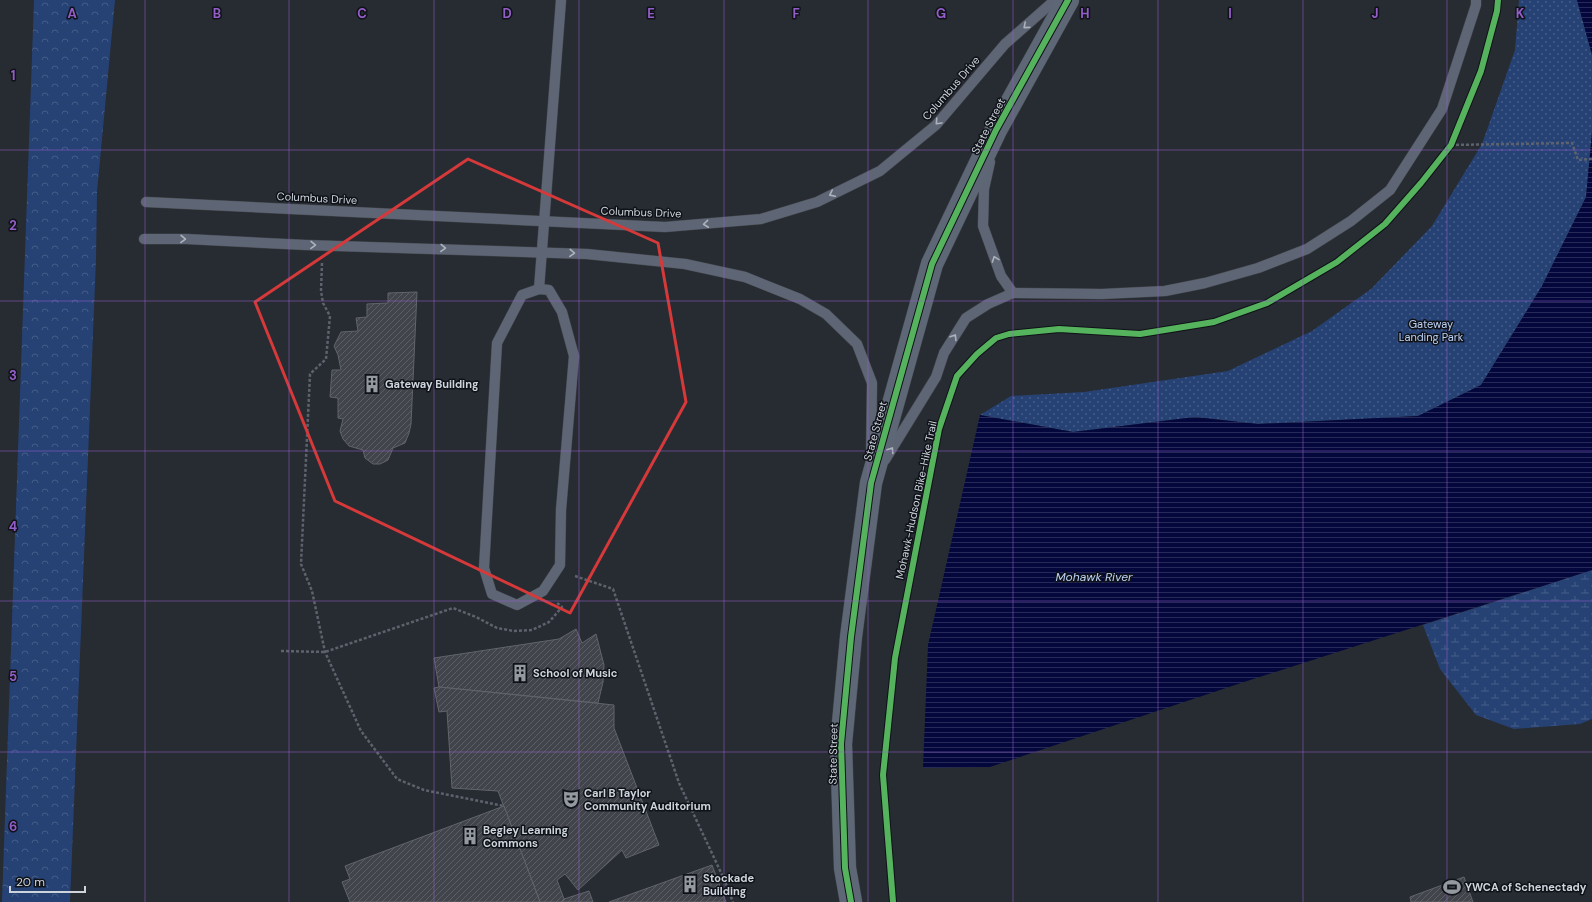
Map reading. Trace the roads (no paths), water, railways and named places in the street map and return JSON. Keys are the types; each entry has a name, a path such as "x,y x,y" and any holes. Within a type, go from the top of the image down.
{"main road":[{"name":"State Street","path":"851,902 845,868 841,744 851,637 871,483 932,264 996,130 1068,0"}],"lane":[{"path":"539,289 561,0"},
{"name":"Columbus Drive","path":"146,202 665,227 762,219 817,202 880,171 936,125 1005,44 1055,0"},
{"path":"871,483 936,377 944,353 966,318 988,304 1013,293 1102,294 1165,291 1205,283 1258,268 1307,249 1351,221 1390,190 1442,109 1476,0"},
{"path":"996,130 984,189 983,226 1001,276 1013,293"},
{"path":"144,239 186,239 306,245 542,251 685,264 745,277 800,299 826,314 857,344 872,383 871,483"},
{"path":"539,289 549,290 562,312 574,356 561,510 560,565 543,591 517,605 492,594 484,568 497,344 522,296 539,289"}],"water":[{"path":"1577,0 1592,0 1592,55"},
{"name":"Mohawk River","path":"1592,132 1592,570 1244,682 990,767 923,768 928,645 980,415 1073,432 1195,417 1258,424 1418,416 1481,385 1542,286 1586,197"}],"place":[{"name":"Gateway Building","path":"372,384"},
{"name":"School of Music","path":"520,673"},
{"name":"Carl B Taylor Community Auditorium","path":"571,799"},
{"name":"Begley Learning Commons","path":"470,836"},
{"name":"Stockade Building","path":"690,884"},
{"name":"YWCA of Schenectady","path":"1452,887"}],"park label":[{"name":"Gateway Landing Park","path":"1431,330"}]}
